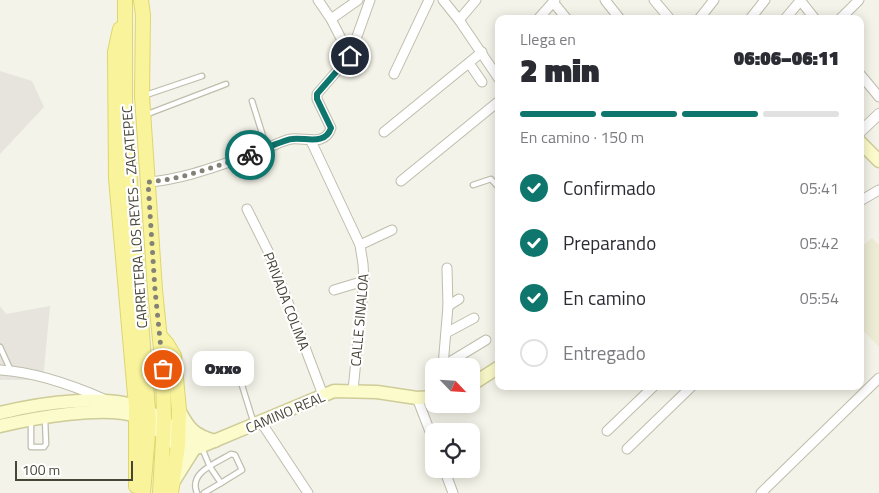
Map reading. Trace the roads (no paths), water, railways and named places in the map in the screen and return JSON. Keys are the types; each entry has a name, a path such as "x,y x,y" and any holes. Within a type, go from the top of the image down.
{"main road":[{"name":"CARRETERA LOS REYES - ZACATEPEC","path":"141,0 143,15 142,96 155,290 160,336 164,428 160,493"},
{"path":"126,6 115,52 116,178 143,414 143,493"},
{"path":"864,146 879,161"},
{"path":"160,336 174,356 179,410 178,440 172,489"},
{"path":"480,379 495,370"},
{"name":"CAMINO REAL","path":"198,448 334,391 353,390 425,398"},
{"path":"45,411 107,400 143,414 164,428 187,449 198,448"},
{"path":"179,410 194,433 215,441"},
{"path":"0,413 45,411 143,414"},
{"path":"0,426 31,412"},
{"path":"139,493 136,487 143,414"},
{"path":"172,489 198,448"}],"street":[{"path":"318,0 331,19 350,56"},
{"path":"331,19 358,0"},
{"path":"148,182 170,180 199,172 292,139 311,141 324,137 331,128 317,99 317,94 350,56 370,0"},
{"path":"394,74 429,0"},
{"path":"443,0 495,72"},
{"path":"459,20 476,0"},
{"path":"605,0 617,15"},
{"path":"654,0 667,15"},
{"path":"702,15 714,0"},
{"path":"753,15 765,0"},
{"path":"788,15 800,0 812,15"},
{"path":"844,15 859,0"},
{"path":"542,15 554,1 564,15"},
{"path":"384,132 482,52"},
{"path":"469,63 482,82"},
{"path":"491,67 495,63"},
{"path":"864,79 879,97"},
{"path":"401,181 495,104"},
{"path":"864,128 879,114"},
{"name":"CALLE SINALOA","path":"311,141 360,245 364,281 353,390"},
{"path":"864,199 879,190"},
{"name":"PRIVADA COLIMA","path":"247,209 270,255 323,395"},
{"path":"360,245 392,230"},
{"path":"444,358 448,306 447,268"},
{"path":"334,290 364,281"},
{"path":"448,306 459,299"},
{"path":"446,333 474,318"},
{"path":"456,358 486,340"},
{"path":"0,370 11,370 61,383 107,400"},
{"path":"760,493 879,378"},
{"path":"607,431 650,390"},
{"path":"626,449 688,390"},
{"path":"418,398 427,423"},
{"path":"258,424 308,493"},
{"path":"447,478 453,493"}],"lane":[{"path":"142,96 202,76"},
{"path":"144,116 226,84"},
{"path":"252,101 267,149"},
{"path":"473,185 491,179 495,184"},
{"path":"0,347 11,370"},
{"path":"236,366 258,424"},
{"path":"31,412 31,447 44,447 46,444 45,411"},
{"path":"198,448 221,483"},
{"path":"197,493 194,486 196,479 202,471 231,454 235,455 242,470 204,493"}],"place":[{"name":"Oxxo","path":"163,369"}]}
